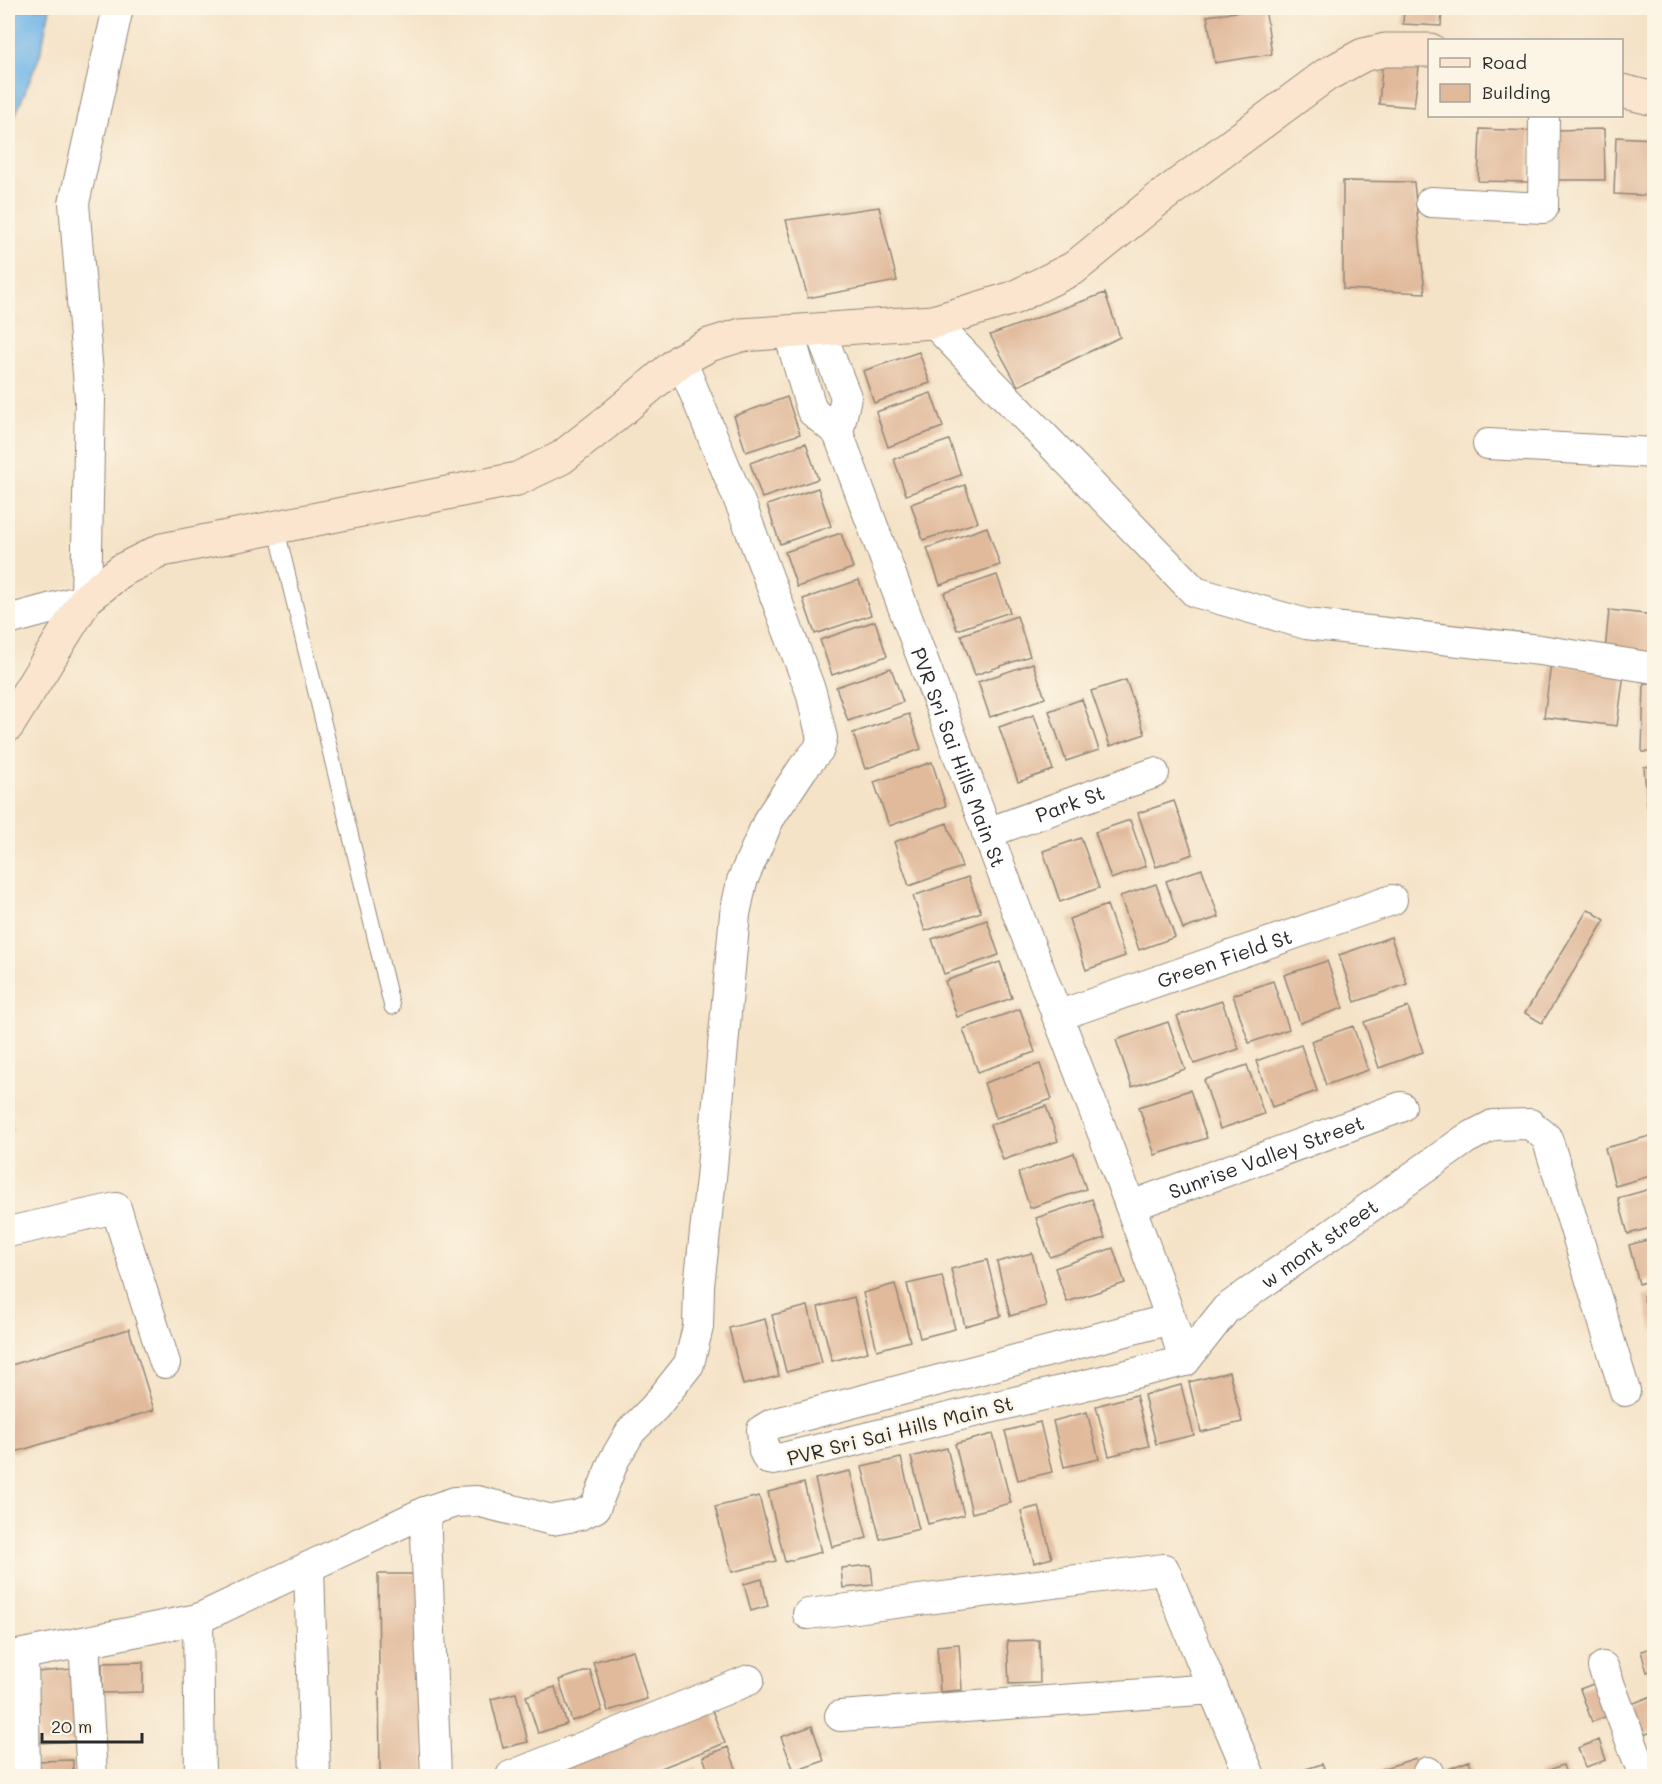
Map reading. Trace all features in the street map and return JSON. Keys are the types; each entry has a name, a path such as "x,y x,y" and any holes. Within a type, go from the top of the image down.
{"street":[{"path":"86,599 90,398 74,204 118,8"},
{"path":"8,725 86,599 122,570 162,550 517,479 561,458 681,360 710,345 741,335 933,322 1013,298 1074,267 1156,201 1326,75 1363,55 1385,50 1428,50"},
{"path":"1623,91 1654,99"},
{"path":"1431,202 1543,208 1544,117"},
{"path":"933,322 1195,592 1306,624 1540,650 1654,668"},
{"name":"PVR Sri Sai Hills Main St","path":"805,332 812,411 838,433 987,833 1131,1206 1171,1319 1185,1361 774,1460 768,1459 764,1451 762,1430 772,1424 1171,1319"},
{"path":"25,1776 15,1656 198,1619 425,1512 455,1502 477,1501 552,1520 580,1515 595,1508 614,1460 631,1431 655,1407 689,1364 698,1326 699,1287 735,915 742,881 769,819 803,768 819,749 822,738 811,692 743,510 681,360"},
{"path":"1488,444 1654,453"},
{"path":"8,620 86,599"},
{"name":"Park St","path":"987,833 1154,773"},
{"name":"Green Field St","path":"1058,1016 1392,900"},
{"name":"Sunrise Valley Street","path":"1131,1206 1401,1107"},
{"name":"w mont street","path":"1185,1361 1226,1309 1466,1139 1493,1125 1530,1124 1547,1138 1625,1391"},
{"path":"8,1232 116,1208 165,1363"},
{"path":"425,1512 436,1776"},
{"path":"309,1567 315,1776"},
{"path":"808,1614 1164,1569 1250,1776"},
{"path":"198,1619 200,1776"},
{"path":"84,1642 92,1776"},
{"path":"1602,1667 1644,1776"},
{"path":"511,1776 749,1680"},
{"path":"840,1716 1213,1689"}],"lane":[{"path":"276,527 392,1007"}],"water":[{"path":"8,8 50,8 40,55 8,133"}],"building":[{"path":"1265,8 1272,54 1215,63 1207,16"},
{"path":"1404,8 1442,8 1441,26 1403,24"},
{"path":"1383,55 1420,59 1414,107 1379,104"},
{"path":"1480,129 1530,131 1529,182 1478,181"},
{"path":"1604,129 1605,180 1555,180 1554,130"},
{"path":"1616,137 1654,139 1654,196 1614,194"},
{"path":"1343,181 1414,182 1425,293 1343,289"},
{"path":"879,207 897,281 808,298 786,220"},
{"path":"1105,293 1120,337 1018,386 990,335"},
{"path":"919,352 930,383 874,403 863,371"},
{"path":"931,393 943,427 888,447 876,412"},
{"path":"787,397 800,434 746,452 734,416"},
{"path":"949,440 961,475 906,495 894,459"},
{"path":"806,443 818,479 762,498 750,463"},
{"path":"965,485 978,522 923,540 911,504"},
{"path":"818,488 831,526 780,544 767,505"},
{"path":"987,527 1000,565 940,585 927,548"},
{"path":"841,533 853,568 797,587 785,552"},
{"path":"997,575 1010,612 957,630 944,593"},
{"path":"859,580 871,615 815,634 803,599"},
{"path":"1609,610 1654,615 1654,656 1605,651"},
{"path":"1017,616 1030,656 975,675 961,635"},
{"path":"875,621 887,656 832,675 820,640"},
{"path":"1033,663 1045,698 990,717 978,682"},
{"path":"1551,664 1624,673 1617,726 1544,717"},
{"path":"891,668 903,702 848,721 836,687"},
{"path":"1126,680 1145,734 1110,746 1091,691"},
{"path":"1644,683 1654,683 1654,752 1642,752"},
{"path":"1082,699 1099,750 1066,761 1049,711"},
{"path":"909,714 921,749 865,769 853,733"},
{"path":"1034,715 1053,770 1018,782 999,727"},
{"path":"932,762 946,806 889,826 874,782"},
{"path":"1654,766 1654,806 1647,807 1644,767"},
{"path":"1174,801 1193,854 1156,867 1138,813"},
{"path":"1130,820 1146,866 1111,879 1095,832"},
{"path":"947,823 962,867 909,886 894,842"},
{"path":"1081,838 1099,888 1060,902 1043,851"},
{"path":"1202,869 1219,917 1183,929 1166,881"},
{"path":"968,877 981,912 925,931 913,896"},
{"path":"1156,884 1175,937 1139,950 1120,896"},
{"path":"1107,905 1125,956 1086,970 1069,919"},
{"path":"1588,909 1605,920 1542,1023 1525,1013"},
{"path":"987,920 999,955 944,974 932,939"},
{"path":"1391,937 1407,984 1355,1002 1339,955"},
{"path":"1327,961 1343,1008 1300,1023 1284,975"},
{"path":"1000,962 1012,998 957,1017 945,981"},
{"path":"1273,981 1289,1029 1249,1043 1233,995"},
{"path":"1222,1001 1239,1049 1194,1064 1177,1016"},
{"path":"1408,1007 1423,1052 1379,1068 1364,1022"},
{"path":"1020,1009 1035,1052 978,1072 963,1029"},
{"path":"1168,1022 1185,1069 1132,1087 1116,1040"},
{"path":"1353,1026 1368,1070 1326,1085 1311,1041"},
{"path":"1301,1045 1317,1091 1272,1107 1256,1061"},
{"path":"1040,1064 1052,1099 996,1118 984,1083"},
{"path":"1247,1065 1264,1114 1220,1129 1204,1080"},
{"path":"1190,1090 1207,1138 1155,1155 1139,1107"},
{"path":"1046,1106 1058,1141 1003,1160 990,1125"},
{"path":"8,1113 14,1131 8,1133"},
{"path":"1654,1135 1654,1175 1615,1186 1605,1148"},
{"path":"1074,1153 1086,1189 1030,1208 1018,1173"},
{"path":"1654,1188 1654,1227 1628,1234 1618,1198"},
{"path":"1092,1199 1105,1238 1050,1257 1036,1218"},
{"path":"1654,1238 1654,1279 1639,1284 1629,1245"},
{"path":"1113,1248 1125,1283 1067,1302 1055,1268"},
{"path":"1032,1253 1046,1306 1010,1316 997,1262"},
{"path":"987,1260 1001,1316 965,1326 951,1269"},
{"path":"942,1276 955,1329 920,1338 907,1284"},
{"path":"895,1284 910,1341 877,1350 863,1293"},
{"path":"1654,1293 1654,1334 1643,1296"},
{"path":"854,1297 868,1352 832,1361 818,1307"},
{"path":"808,1306 822,1363 786,1372 772,1315"},
{"path":"765,1319 779,1376 743,1385 729,1328"},
{"path":"129,1329 154,1410 12,1453 8,1439 8,1366"},
{"path":"1229,1372 1242,1422 1201,1432 1189,1382"},
{"path":"1181,1385 1194,1435 1156,1444 1144,1395"},
{"path":"1136,1395 1149,1446 1109,1456 1096,1406"},
{"path":"1087,1412 1099,1459 1064,1467 1053,1421"},
{"path":"1040,1422 1052,1472 1018,1480 1005,1431"},
{"path":"993,1434 1011,1503 972,1513 955,1444"},
{"path":"947,1448 964,1515 928,1524 911,1457"},
{"path":"901,1458 919,1529 880,1539 862,1467"},
{"path":"850,1471 867,1538 832,1547 815,1479"},
{"path":"804,1483 821,1552 785,1562 768,1492"},
{"path":"759,1496 776,1561 732,1572 715,1507"},
{"path":"1039,1506 1052,1558 1034,1563 1021,1511"},
{"path":"871,1565 873,1585 843,1588 841,1568"},
{"path":"378,1574 423,1574 425,1776 380,1776"},
{"path":"762,1579 768,1606 751,1611 744,1584"},
{"path":"1039,1640 1040,1683 1009,1684 1007,1641"},
{"path":"959,1644 962,1690 940,1692 937,1646"},
{"path":"1654,1647 1654,1670 1647,1672 1641,1651"},
{"path":"633,1650 647,1699 608,1711 593,1662"},
{"path":"143,1662 143,1692 102,1693 102,1663"},
{"path":"73,1669 78,1741 40,1743 36,1672"},
{"path":"590,1670 602,1711 572,1721 559,1680"},
{"path":"1596,1683 1607,1716 1592,1722 1580,1689"},
{"path":"555,1687 567,1724 538,1733 526,1696"},
{"path":"516,1693 528,1742 503,1748 491,1699"},
{"path":"1654,1695 1654,1731 1641,1736 1629,1705"},
{"path":"711,1708 725,1743 641,1776 560,1776 557,1769"},
{"path":"812,1726 824,1761 794,1771 781,1737"},
{"path":"1599,1740 1606,1760 1585,1767 1578,1748"},
{"path":"728,1747 739,1776 710,1776 703,1757"},
{"path":"1416,1758 1421,1776 1378,1776 1376,1771"},
{"path":"73,1760 73,1776 36,1776 36,1761"},
{"path":"1469,1761 1475,1776 1439,1776 1438,1773"},
{"path":"1322,1764 1327,1776 1284,1776"},
{"path":"1563,1765 1567,1776 1539,1776 1538,1774"},
{"path":"696,1768 699,1776 673,1776"}]}
